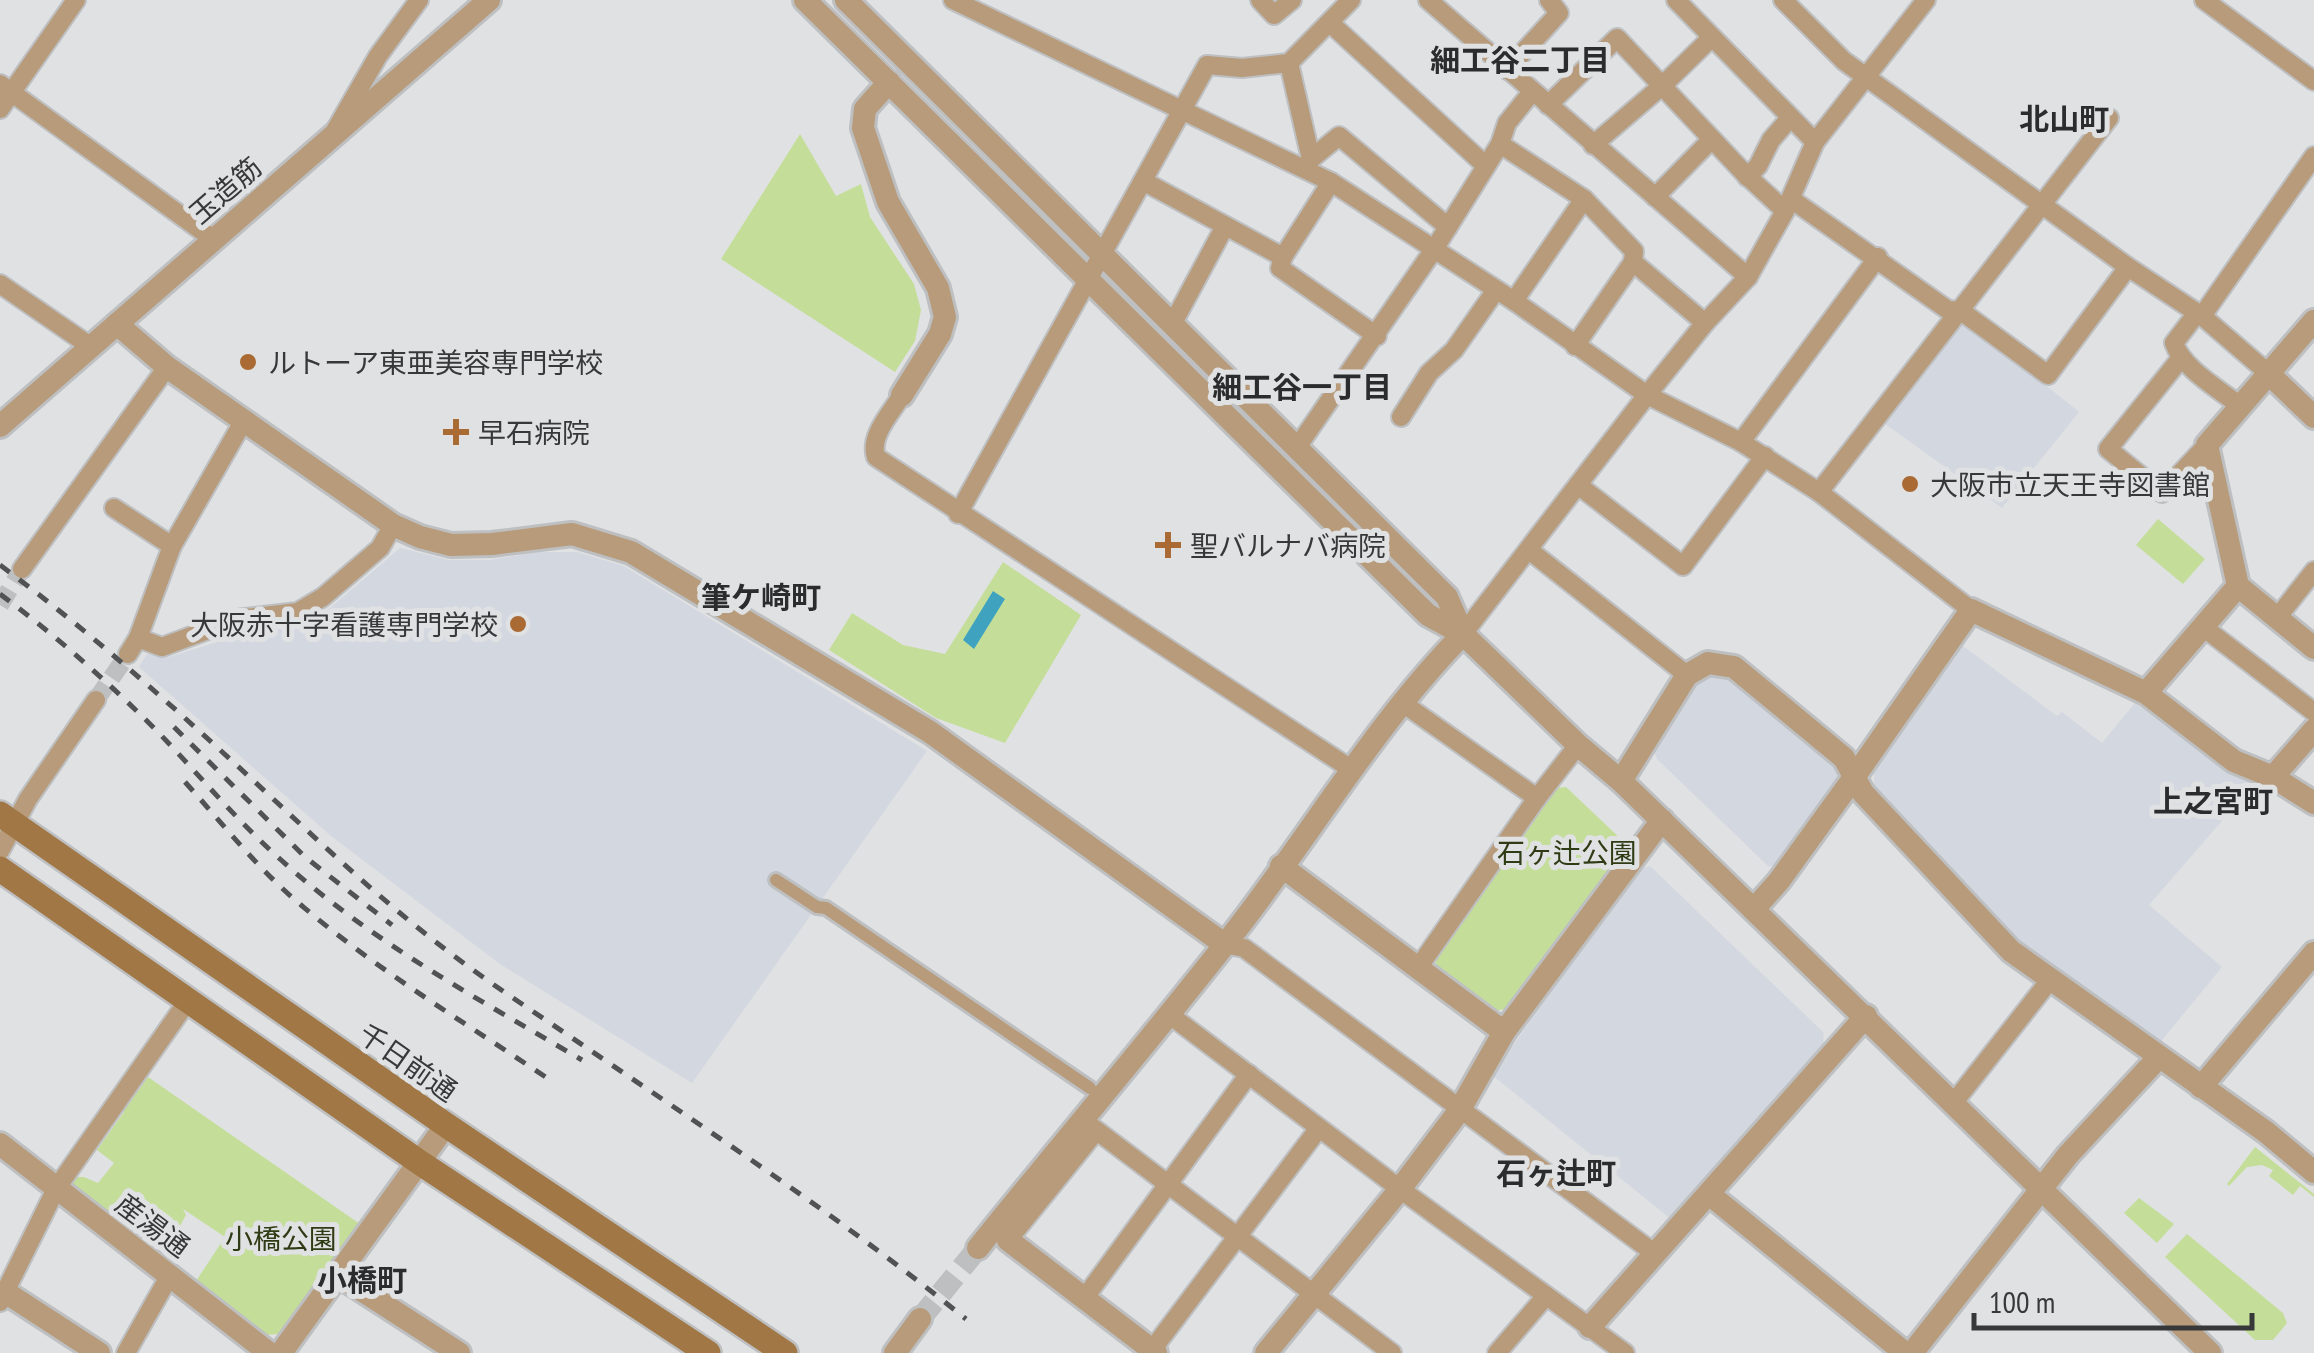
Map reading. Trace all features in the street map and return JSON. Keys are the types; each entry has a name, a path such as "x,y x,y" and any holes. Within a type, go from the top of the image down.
{"main road":[{"name":"千日前通","path":"7,819 446,1125 785,1353"},
{"path":"0,870 419,1162 708,1353"}],"street":[{"path":"0,109 6,88 76,0"},
{"path":"331,138 378,56 419,0"},
{"name":"玉造筋","path":"0,426 489,0"},
{"path":"805,0 1428,615 1463,634 1621,781 2210,1353"},
{"path":"846,0 1447,597 1463,634"},
{"path":"1260,0 1274,15 1292,0"},
{"path":"958,514 1206,65 1242,68 1289,62 1350,0"},
{"path":"1428,0 1748,277"},
{"path":"1507,70 1560,12 1549,0"},
{"path":"1676,0 1815,142"},
{"path":"1783,0 1844,61 2128,268 2200,314 2314,417"},
{"path":"1319,1128 1154,1351 1008,1240 1351,769 1463,634 1646,395 1748,277 1788,205 1815,142 1926,0"},
{"path":"2204,0 2314,82"},
{"path":"960,1 1182,111 1308,164 1646,395 1741,442 1819,492 1972,610 2146,693 2234,761 2273,777 2314,802"},
{"path":"1330,23 1486,166"},
{"path":"1593,145 1712,37"},
{"path":"1548,105 1617,38 1747,177 1878,257 1948,310 1961,310 2048,375 2128,268"},
{"path":"1289,62 1308,164"},
{"path":"889,82 865,110 863,128 888,202 938,288 945,309 940,334 877,436 873,447 876,458 1351,769"},
{"path":"6,88 213,239"},
{"path":"1298,446 1377,336 1500,144 1507,123 1532,92"},
{"path":"1747,177 1790,118"},
{"path":"1819,492 2108,118"},
{"path":"1308,164 1339,136 1448,227"},
{"path":"1655,197 1712,139"},
{"path":"1500,144 1584,199 1634,251 1633,262 1574,346"},
{"path":"2240,406 2182,358 2174,344 2314,156"},
{"path":"1143,181 1283,257"},
{"path":"1332,182 1283,257 1280,268 1377,336"},
{"path":"1514,302 1584,199"},
{"path":"1173,323 1225,226"},
{"path":"1741,442 1878,257"},
{"path":"1633,262 1705,323"},
{"path":"0,284 90,346"},
{"path":"1401,416 1496,290"},
{"path":"2182,358 2108,449 2162,492 2314,321"},
{"path":"117,324 167,367 393,525 420,538 451,545 572,534 604,541 632,552 930,732 1224,944 1244,948 1654,1253"},
{"path":"22,569 167,367"},
{"path":"243,422 172,546 133,646 162,647 237,619 298,612 323,597 380,548 393,525"},
{"path":"2207,445 2238,586 2314,648"},
{"path":"1578,484 1683,566 1765,456"},
{"path":"114,508 172,546"},
{"path":"1529,550 1687,675"},
{"path":"2277,618 2314,571"},
{"path":"2146,693 2238,586"},
{"path":"1754,909 1856,776 1972,610"},
{"path":"2203,626 2314,712"},
{"path":"1621,781 1687,675 1708,663 1734,667 1844,758 1863,793 2011,952 2310,1159"},
{"path":"0,850 7,819 96,700"},
{"path":"1404,704 1537,798"},
{"path":"2273,777 2314,730"},
{"path":"1418,968 1578,745"},
{"path":"1266,1353 1459,1111 1504,1032 1662,820"},
{"path":"1281,866 1504,1032"},
{"path":"776,880 817,907 826,908 1090,1088"},
{"path":"2201,1087 2310,967"},
{"path":"1954,1102 2050,980"},
{"path":"100,1353 3,1297 56,1189 187,1002"},
{"path":"1170,1015 1625,1353"},
{"path":"1590,1327 1866,1016"},
{"path":"1912,1353 2068,1155 2159,1057"},
{"path":"1086,1296 1249,1074"},
{"path":"281,1353 446,1125"},
{"path":"1090,1126 1392,1353"},
{"path":"978,1248 1090,1126"},
{"name":"産湯通","path":"0,1144 269,1353"},
{"path":"1709,1194 1905,1353"},
{"path":"126,1353 170,1275"},
{"path":"338,1275 459,1353"},
{"path":"1527,1353 1503,1346 1546,1296"},
{"path":"895,1353 920,1320"}],"shaded area":[{"path":"1963,319 2079,412 2002,508 1884,423"},
{"path":"400,548 449,560 577,552 624,566 927,751 692,1083 500,964 331,836 139,667 147,654 169,657 240,635 301,623 330,608"},
{"path":"1963,646 2057,716 2062,712 2102,743 2135,703 2253,785 2149,905 2222,967 2158,1045 2016,941 1874,787 1874,773"},
{"path":"1728,674 1839,765 1841,776 1781,867 1768,866 1657,759 1653,748 1696,681"},
{"path":"1650,866 1823,1032 1824,1046 1671,1219 1492,1075 1637,870"}],"green space":[{"path":"800,134 836,196 861,184 870,217 914,284 921,310 915,341 895,372 721,259"},
{"path":"2158,519 2205,559 2183,584 2136,545"},
{"path":"1003,562 1081,615 1005,743 936,718 829,650 852,613 903,645 945,654"},
{"name":"石ヶ辻公園","path":"1566,787 1622,840 1624,852 1509,1009 1491,1011 1436,969 1436,955 1555,788"},
{"name":"小橋公園","path":"148,1077 360,1224 279,1334 266,1335 196,1281 225,1237 183,1209 186,1215 180,1226 142,1246 117,1235 99,1207 73,1193 71,1177 98,1183 114,1163 97,1150 124,1112 124,1100 139,1090"},
{"path":"2255,1147 2314,1197 2300,1186 2293,1195 2269,1176 2273,1170 2262,1165 2247,1167 2229,1186"},
{"path":"2139,1198 2174,1224 2157,1243 2124,1213"},
{"path":"2187,1234 2283,1313 2287,1323 2273,1340 2255,1340 2165,1257"}],"water":[{"path":"993,591 1005,599 974,649 963,640"}],"tunnel":[{"path":"0,605 22,569"},
{"path":"96,700 128,654"},
{"path":"920,1319 978,1248"}],"railway":[{"path":"0,565 118,660 360,879 441,946 826,1212 966,1319"},
{"path":"0,594 117,693 247,828 315,889 388,943 582,1060"},
{"path":"174,727 305,857 392,925"},
{"path":"185,782 270,876 330,929 547,1078"}],"place":[{"name":"ルトーア東亜美容専門学校","path":"248,362"},
{"name":"早石病院","path":"456,432"},
{"name":"大阪市立天王寺図書館","path":"1910,484"},
{"name":"聖バルナバ病院","path":"1168,545"},
{"name":"大阪赤十字看護専門学校","path":"518,624"}],"district":[{"name":"細工谷二丁目","path":"1520,59"},
{"name":"北山町","path":"2064,118"},
{"name":"細工谷一丁目","path":"1302,386"},
{"name":"筆ケ崎町","path":"761,596"},
{"name":"上之宮町","path":"2213,800"},
{"name":"石ヶ辻町","path":"1556,1172"},
{"name":"小橋町","path":"362,1279"}]}
